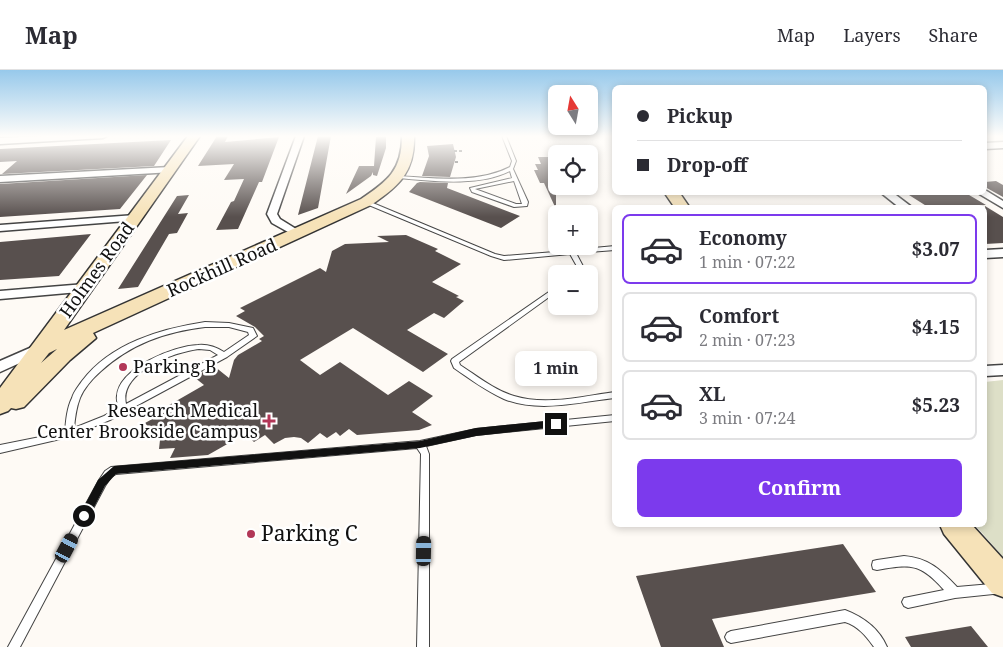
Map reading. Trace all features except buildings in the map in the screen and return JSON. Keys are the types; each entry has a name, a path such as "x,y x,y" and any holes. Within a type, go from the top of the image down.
{"main road":[{"name":"Holmes Road","path":"0,405 175,163"},
{"name":"Rockhill Road","path":"39,349 141,305 366,202 398,176 405,163"},
{"path":"672,195 681,205"},
{"name":"Holmes Road","path":"0,418 63,355 94,332 141,305"},
{"path":"956,527 1003,582"}],"street":[{"path":"290,163 272,214 276,221 297,234"},
{"path":"0,180 170,170"},
{"path":"889,195 904,205"},
{"path":"985,195 1003,205"},
{"path":"0,228 135,218"},
{"path":"987,254 1003,253"},
{"path":"0,295 85,288"},
{"name":"Rockhill Road","path":"0,366 39,349"},
{"path":"987,372 1003,370"}],"lane":[{"path":"514,163 511,169 515,179 525,205 516,206 474,191 472,188 515,179"},
{"path":"398,176 443,180 493,176 511,169"},
{"path":"366,202 493,255 519,257 548,254"},
{"path":"598,249 612,248"},
{"path":"548,295 455,361 457,366 509,398 522,401 544,402 612,395"},
{"path":"0,449 69,434 123,410 246,342 252,336 251,330 232,324 214,323 166,332 138,342 114,357 92,375 78,393 70,412 69,434"},
{"path":"123,410 120,396 125,384 155,359 194,347 210,348 224,355"},
{"path":"14,647 102,483 114,470 420,444 476,432 612,418"},
{"path":"420,444 425,454 423,647"},
{"path":"877,565 906,560 920,562 935,572 955,593"},
{"path":"908,602 955,593 1003,588"},
{"path":"731,637 845,616 856,619 864,625 880,647"}],"green space":[{"path":"1003,380 1003,557 977,527 987,527 987,382"}],"place":[{"name":"Parking B","path":"123,367"},
{"name":"Research Medical Center Brookside Campus","path":"269,421"},
{"name":"Parking C","path":"251,534"}],"route":[{"path":"84,516 102,483 108,474 114,470 420,444 476,432 556,424"}]}
